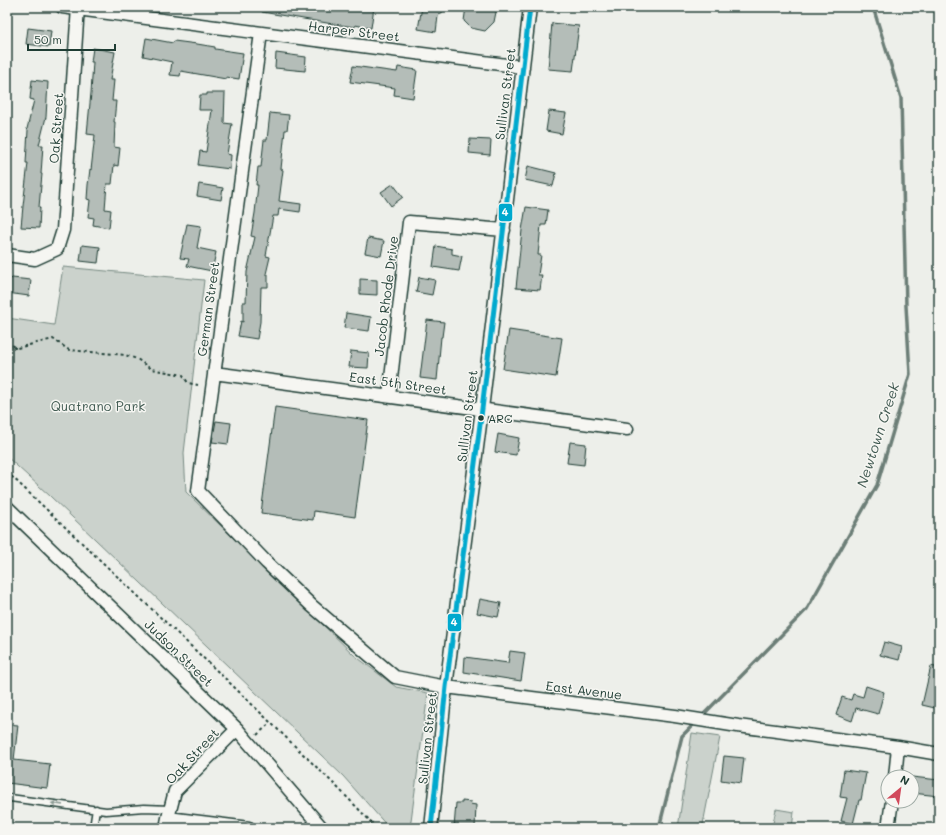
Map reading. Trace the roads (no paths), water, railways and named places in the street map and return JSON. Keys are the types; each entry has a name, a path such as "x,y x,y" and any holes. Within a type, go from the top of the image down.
{"street":[{"name":"Harper Street","path":"62,7 523,67"},
{"name":"Sullivan Street","path":"431,828 446,687 482,409 530,7"},
{"name":"Oak Street","path":"7,255 35,259 57,249 63,230 78,8"},
{"name":"German Street","path":"261,33 198,491 267,563"},
{"name":"Jacob Rhode Drive","path":"389,396 409,222 504,230"},
{"name":"East 5th Street","path":"214,373 627,428"},
{"name":"Judson Street","path":"7,507 237,729 322,828"},
{"name":"East Avenue","path":"267,563 312,606 395,677 446,687 898,746 939,754"},
{"name":"Oak Street","path":"168,818 175,790 237,729"},
{"path":"896,769 898,746"},
{"path":"888,828 891,809"},
{"path":"168,818 249,828"}],"lane":[{"path":"7,798 106,811 144,808 168,818"},
{"path":"93,828 96,809"}],"waterway":[{"name":"Newtown Creek","path":"701,717 807,609 877,485 910,374 906,306 901,98 873,7"},
{"name":"Newtown Creek","path":"659,828 682,736 696,722"}],"place":[{"name":"ARC","path":"481,418"}],"park label":[{"name":"Quatrano Park","path":"98,406"}]}
